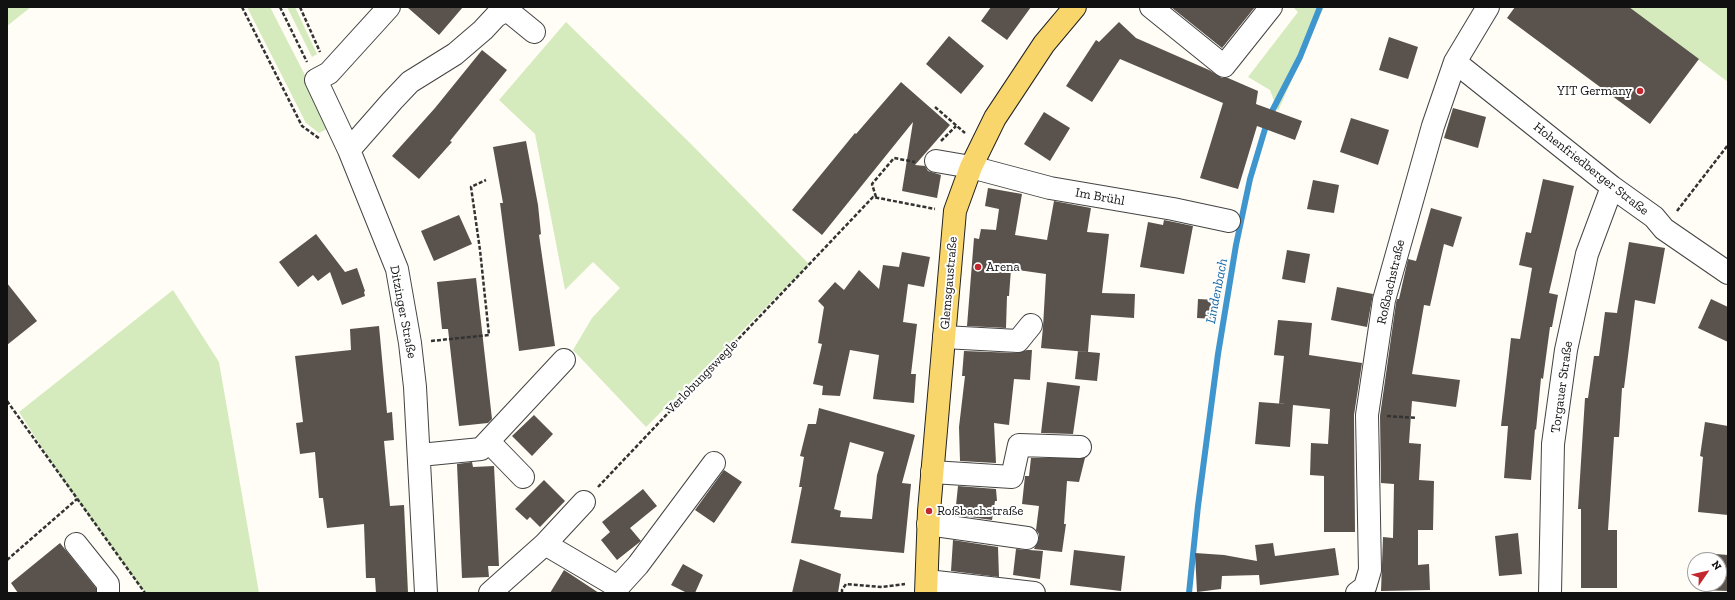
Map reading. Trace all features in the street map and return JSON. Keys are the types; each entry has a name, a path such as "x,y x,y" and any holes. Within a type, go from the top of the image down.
{"main road":[{"name":"Glemsgaustraße","path":"926,587 928,524 932,472 955,211 971,168 995,118 1044,44 1076,7"}],"street":[{"path":"323,76 389,7"},
{"path":"1151,7 1224,66 1271,7"},
{"name":"Roßbachstraße","path":"1357,593 1365,587 1370,570 1367,415 1384,300 1433,126 1456,62 1488,7"},
{"path":"347,146 410,82 455,54 483,30 496,16 507,10 534,32"},
{"name":"Hohenfriedberger Straße","path":"1456,62 1612,187 1654,217 1664,228 1728,273"},
{"name":"Ditzinger Straße","path":"323,76 347,146 397,269 410,343 415,387 420,455 426,593"},
{"name":"Im Brühl","path":"932,155 971,168 1050,188 1173,209 1229,222"},
{"name":"Torgauer Straße","path":"1550,593 1553,444 1566,350 1587,254 1612,187"},
{"path":"944,337 1018,341 1031,325"},
{"path":"420,455 474,451 481,449 564,360"},
{"path":"489,442 523,477"},
{"path":"932,472 1012,477 1019,445 1080,447"},
{"path":"545,544 618,587 638,565 714,463"},
{"path":"490,593 545,544 584,502"},
{"path":"928,524 1027,538"},
{"path":"76,544 108,584 108,593"},
{"path":"926,587 1034,593"}],"path":[{"path":"242,7 302,126 328,145 347,146"},
{"path":"280,7 323,76"},
{"path":"300,7 323,76"},
{"path":"935,107 965,133"},
{"path":"926,208 876,197 872,184 894,158 932,155 956,126"},
{"path":"1664,228 1728,145"},
{"path":"410,343 489,335 472,187 486,180"},
{"name":"Verlobungswegle","path":"584,502 873,197 876,197"},
{"path":"7,401 145,593"},
{"path":"1367,415 1417,418"},
{"path":"7,560 77,499"},
{"path":"842,593 842,590 846,584 882,587"}],"green space":[{"path":"7,7 31,7 7,26"},
{"path":"247,7 270,7 307,79 329,128 319,133 306,123"},
{"path":"287,7 295,7 317,54 312,57"},
{"path":"1293,7 1324,7 1278,111 1270,90 1248,77 1298,12"},
{"path":"1628,7 1728,7 1728,82"},
{"path":"566,22 690,143 809,264 646,427 573,350 592,318 620,288 593,262 565,290 535,134 499,100"},
{"path":"173,290 219,362 259,593 145,593 65,483 19,412"}],"building":[{"path":"407,7 463,7 439,35"},
{"path":"991,7 1031,7 1007,40 981,21"},
{"path":"1171,7 1255,7 1222,48"},
{"name":"YIT Germany","path":"1515,7 1629,7 1699,59 1650,124 1507,18"},
{"path":"1119,22 1136,38 1209,70 1222,78 1228,78 1258,91 1256,104 1302,121 1295,140 1257,126 1238,189 1200,178 1223,103 1120,59 1092,102 1066,86 1096,40 1099,42"},
{"path":"949,36 984,66 961,94 926,64"},
{"path":"1389,37 1418,47 1408,79 1379,70"},
{"path":"482,50 507,70 450,141 452,142 419,179 392,156 435,108"},
{"path":"901,82 950,125 915,165 925,166 928,171 941,175 937,198 902,191 913,122 822,235 792,210 855,133 856,134"},
{"path":"1453,108 1486,117 1478,148 1444,138"},
{"path":"1044,112 1070,128 1050,161 1024,144"},
{"path":"1351,118 1389,130 1378,165 1340,152"},
{"path":"526,141 538,205 541,234 539,235 555,346 519,351 500,203 503,203 493,147"},
{"path":"1543,179 1574,186 1549,293 1558,295 1552,327 1550,327 1543,379 1541,378 1531,480 1504,478 1508,426 1501,426 1511,338 1520,339 1532,268 1519,265 1526,232 1531,233"},
{"path":"1313,180 1339,185 1334,213 1307,209"},
{"path":"988,188 1022,194 1015,235 1047,240 1054,201 1091,208 1087,232 1109,234 1102,293 1135,294 1134,318 1091,315 1088,352 1041,348 1046,274 1011,269 1009,296 1007,296 1006,328 967,326 974,238 979,239 981,229 996,230 999,209 985,206"},
{"path":"1431,208 1462,217 1453,247 1444,244 1430,306 1424,305 1412,374 1460,380 1456,407 1412,401 1409,443 1421,444 1419,480 1434,481 1433,530 1418,530 1418,565 1429,564 1430,590 1381,591 1383,537 1393,538 1394,484 1381,483 1380,416 1396,303 1397,299 1399,299 1408,259 1416,261"},
{"path":"459,215 472,244 434,261 421,231"},
{"path":"1164,220 1193,226 1184,274 1140,267 1148,222 1163,225"},
{"path":"316,234 345,272 357,268 365,291 365,296 342,305 330,272 318,281 313,275 298,287 279,262"},
{"path":"1629,242 1665,248 1655,304 1635,300 1624,388 1622,388 1619,437 1614,437 1608,530 1617,530 1617,588 1581,588 1581,509 1578,509 1585,398 1588,398 1594,356 1599,356 1605,312 1617,313"},
{"path":"1287,250 1310,254 1305,283 1282,279"},
{"path":"902,252 930,257 924,287 908,284 903,322 917,324 911,374 916,374 914,403 873,399 879,355 850,350 840,396 822,395 823,386 813,384 822,344 818,343 824,307 818,301 835,282 844,290 859,270 879,289 883,265 899,267"},
{"path":"476,278 492,419 488,423 459,426 448,329 442,329 437,282"},
{"path":"7,283 37,321 7,345"},
{"path":"1337,287 1373,294 1367,327 1331,320"},
{"path":"1198,299 1216,300 1214,319 1197,318"},
{"path":"1711,299 1728,307 1728,342 1698,328"},
{"path":"1278,320 1312,323 1309,355 1362,363 1354,415 1355,532 1324,532 1324,476 1310,475 1311,443 1328,444 1330,409 1293,405 1290,447 1255,444 1259,402 1279,404 1284,356 1274,355"},
{"path":"379,326 387,413 392,412 394,440 384,441 390,506 404,505 408,593 376,593 375,578 366,578 364,524 327,528 323,498 319,498 315,452 300,454 296,423 303,422 295,356 351,350 350,329"},
{"path":"1032,350 1030,380 1014,379 1009,425 994,423 996,463 960,461 959,427 965,376 962,376 964,351 1017,353"},
{"path":"1078,351 1100,353 1097,381 1075,379"},
{"path":"1047,382 1080,386 1073,434 1041,433"},
{"path":"819,408 915,435 902,483 911,484 904,553 791,543 802,487 799,487 804,457 800,456 808,424 816,424","holes":["850,442 884,452 877,475 872,519 840,517 841,511 834,509"]},
{"path":"534,415 553,434 532,456 512,436"},
{"path":"1705,422 1728,426 1728,515 1698,512 1703,457 1700,456"},
{"path":"1031,458 1085,458 1079,482 1067,481 1064,524 1066,524 1062,552 1034,549 1039,539 1039,534 1036,530 1039,506 1022,504 1025,476 1029,476"},
{"path":"472,462 473,467 494,466 499,566 488,566 489,577 462,578 457,464"},
{"path":"724,470 742,482 714,523 695,510"},
{"path":"544,480 565,501 540,527 530,517 527,520 515,509"},
{"path":"958,486 996,489 997,501 995,501 992,520 955,515"},
{"path":"643,489 657,506 630,528 641,541 617,560 601,540 610,532 602,522"},
{"path":"1518,533 1522,574 1499,576 1495,536"},
{"path":"953,540 998,547 999,577 951,571"},
{"path":"60,543 96,588 96,593 18,593 11,583"},
{"path":"1273,543 1275,556 1335,548 1339,575 1260,585 1259,575 1222,576 1221,589 1197,592 1195,553 1224,555 1257,561 1255,545"},
{"path":"1016,549 1043,551 1040,579 1013,575"},
{"path":"1074,550 1125,556 1121,591 1070,585"},
{"path":"1727,555 1728,555 1727,591"},
{"path":"800,559 841,574 838,593 792,593"},
{"path":"683,564 703,575 695,593 687,593 671,585"},
{"path":"564,570 599,593 550,593"}],"waterway":[{"name":"Lindenbach","path":"1189,593 1198,506 1218,354 1236,245 1250,179 1268,119 1300,57 1320,7"}],"place":[{"name":"YIT Germany","path":"1640,91"},
{"name":"Arena","path":"978,267"},
{"name":"Roßbachstraße","path":"929,511"}]}
